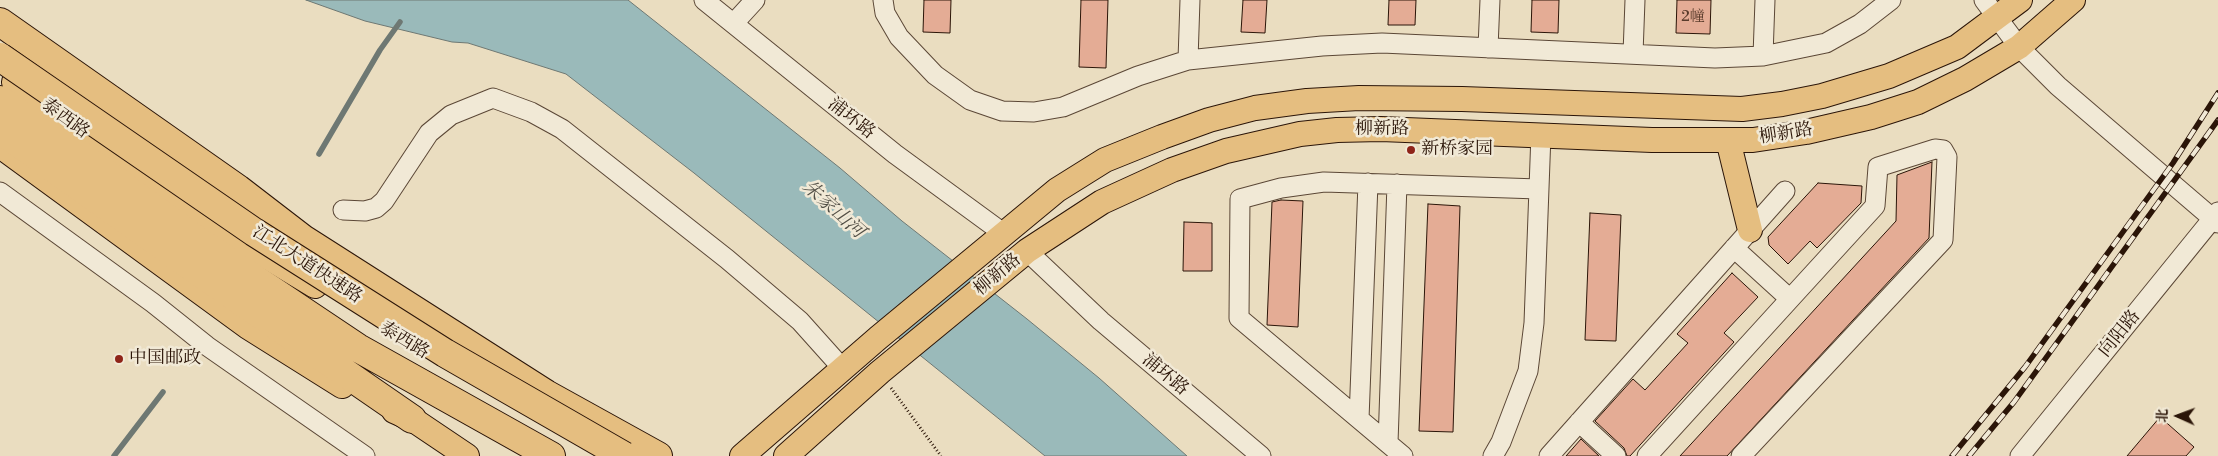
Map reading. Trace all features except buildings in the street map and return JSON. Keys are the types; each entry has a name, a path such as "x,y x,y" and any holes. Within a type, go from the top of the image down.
{"highway":[{"path":"0,22 238,189 303,239 546,394 658,456"},
{"name":"江北大道快速路","path":"0,58 254,232 445,353 624,456"},
{"path":"0,100 71,148 207,247 358,348 551,456"},
{"path":"0,130 289,335 412,419"}],"main road":[{"name":"柳新路","path":"742,456 878,338 1057,190 1105,160 1209,120 1255,108 1307,101 1360,98 1462,99 1742,109 1822,96 1889,76 1957,47 1990,9 2020,0"},
{"name":"柳新路","path":"786,456 880,372 1027,251 1102,202 1172,170 1226,150 1259,142 1337,130 1541,134 1652,140 1753,140 1806,132 1918,102 1965,80 2019,47 2073,0"},
{"name":"泰西路","path":"0,73 203,218 478,386 589,436 652,456"},
{"path":"1728,140 1750,230"},
{"path":"0,146 248,327 365,400 412,419 467,456"}],"street":[{"name":"浦环路","path":"704,0 880,142 1003,233"},
{"path":"734,23 754,0"},
{"path":"884,0 885,13 899,37 935,74 970,100 1002,111 1034,112 1063,107 1138,76 1188,60 1348,45 1382,44 1715,58 1763,56 1826,43 1860,24 1891,0"},
{"path":"1188,60 1190,0"},
{"path":"1488,48 1490,0"},
{"path":"1633,54 1635,0"},
{"path":"1763,56 1765,0"},
{"path":"1990,9 2019,47 2058,86 2216,218"},
{"path":"343,210 365,211 376,208 384,201 429,133 451,115 493,98 531,112 562,129 727,259 794,315 843,369"},
{"path":"1493,456 1501,442 1528,371 1534,323 1541,134"},
{"path":"1647,456 1875,206 1878,167 1935,149 1943,150 1947,157 1943,240 1741,456"},
{"path":"1403,456 1239,318 1240,199 1281,188 1324,182 1539,189"},
{"path":"1359,419 1368,183"},
{"path":"1388,443 1397,184"},
{"path":"1549,456 1785,191"},
{"path":"0,192 145,297 206,346 365,456"},
{"name":"向阳路","path":"2020,456 2216,218"},
{"path":"1734,248 1790,299"},
{"name":"浦环路","path":"1027,251 1101,321 1261,456"},
{"path":"1579,422 1616,456"}],"path":[{"path":"880,372 941,456"}],"water":[{"name":"朱家山河","path":"306,0 628,0 840,168 902,221 1027,319 1099,378 1187,456 1045,456 694,173 566,74 468,43 452,42 365,21"}],"waterway":[{"path":"319,154 380,50 400,22"},
{"path":"114,456 163,392"}],"railway":[{"path":"1952,456 2025,367 2173,163 2218,93"},
{"path":"1969,456 2014,402 2218,120"}],"place":[{"name":"新桥家园","path":"1411,150"},
{"name":"中国邮政","path":"119,359"}]}
